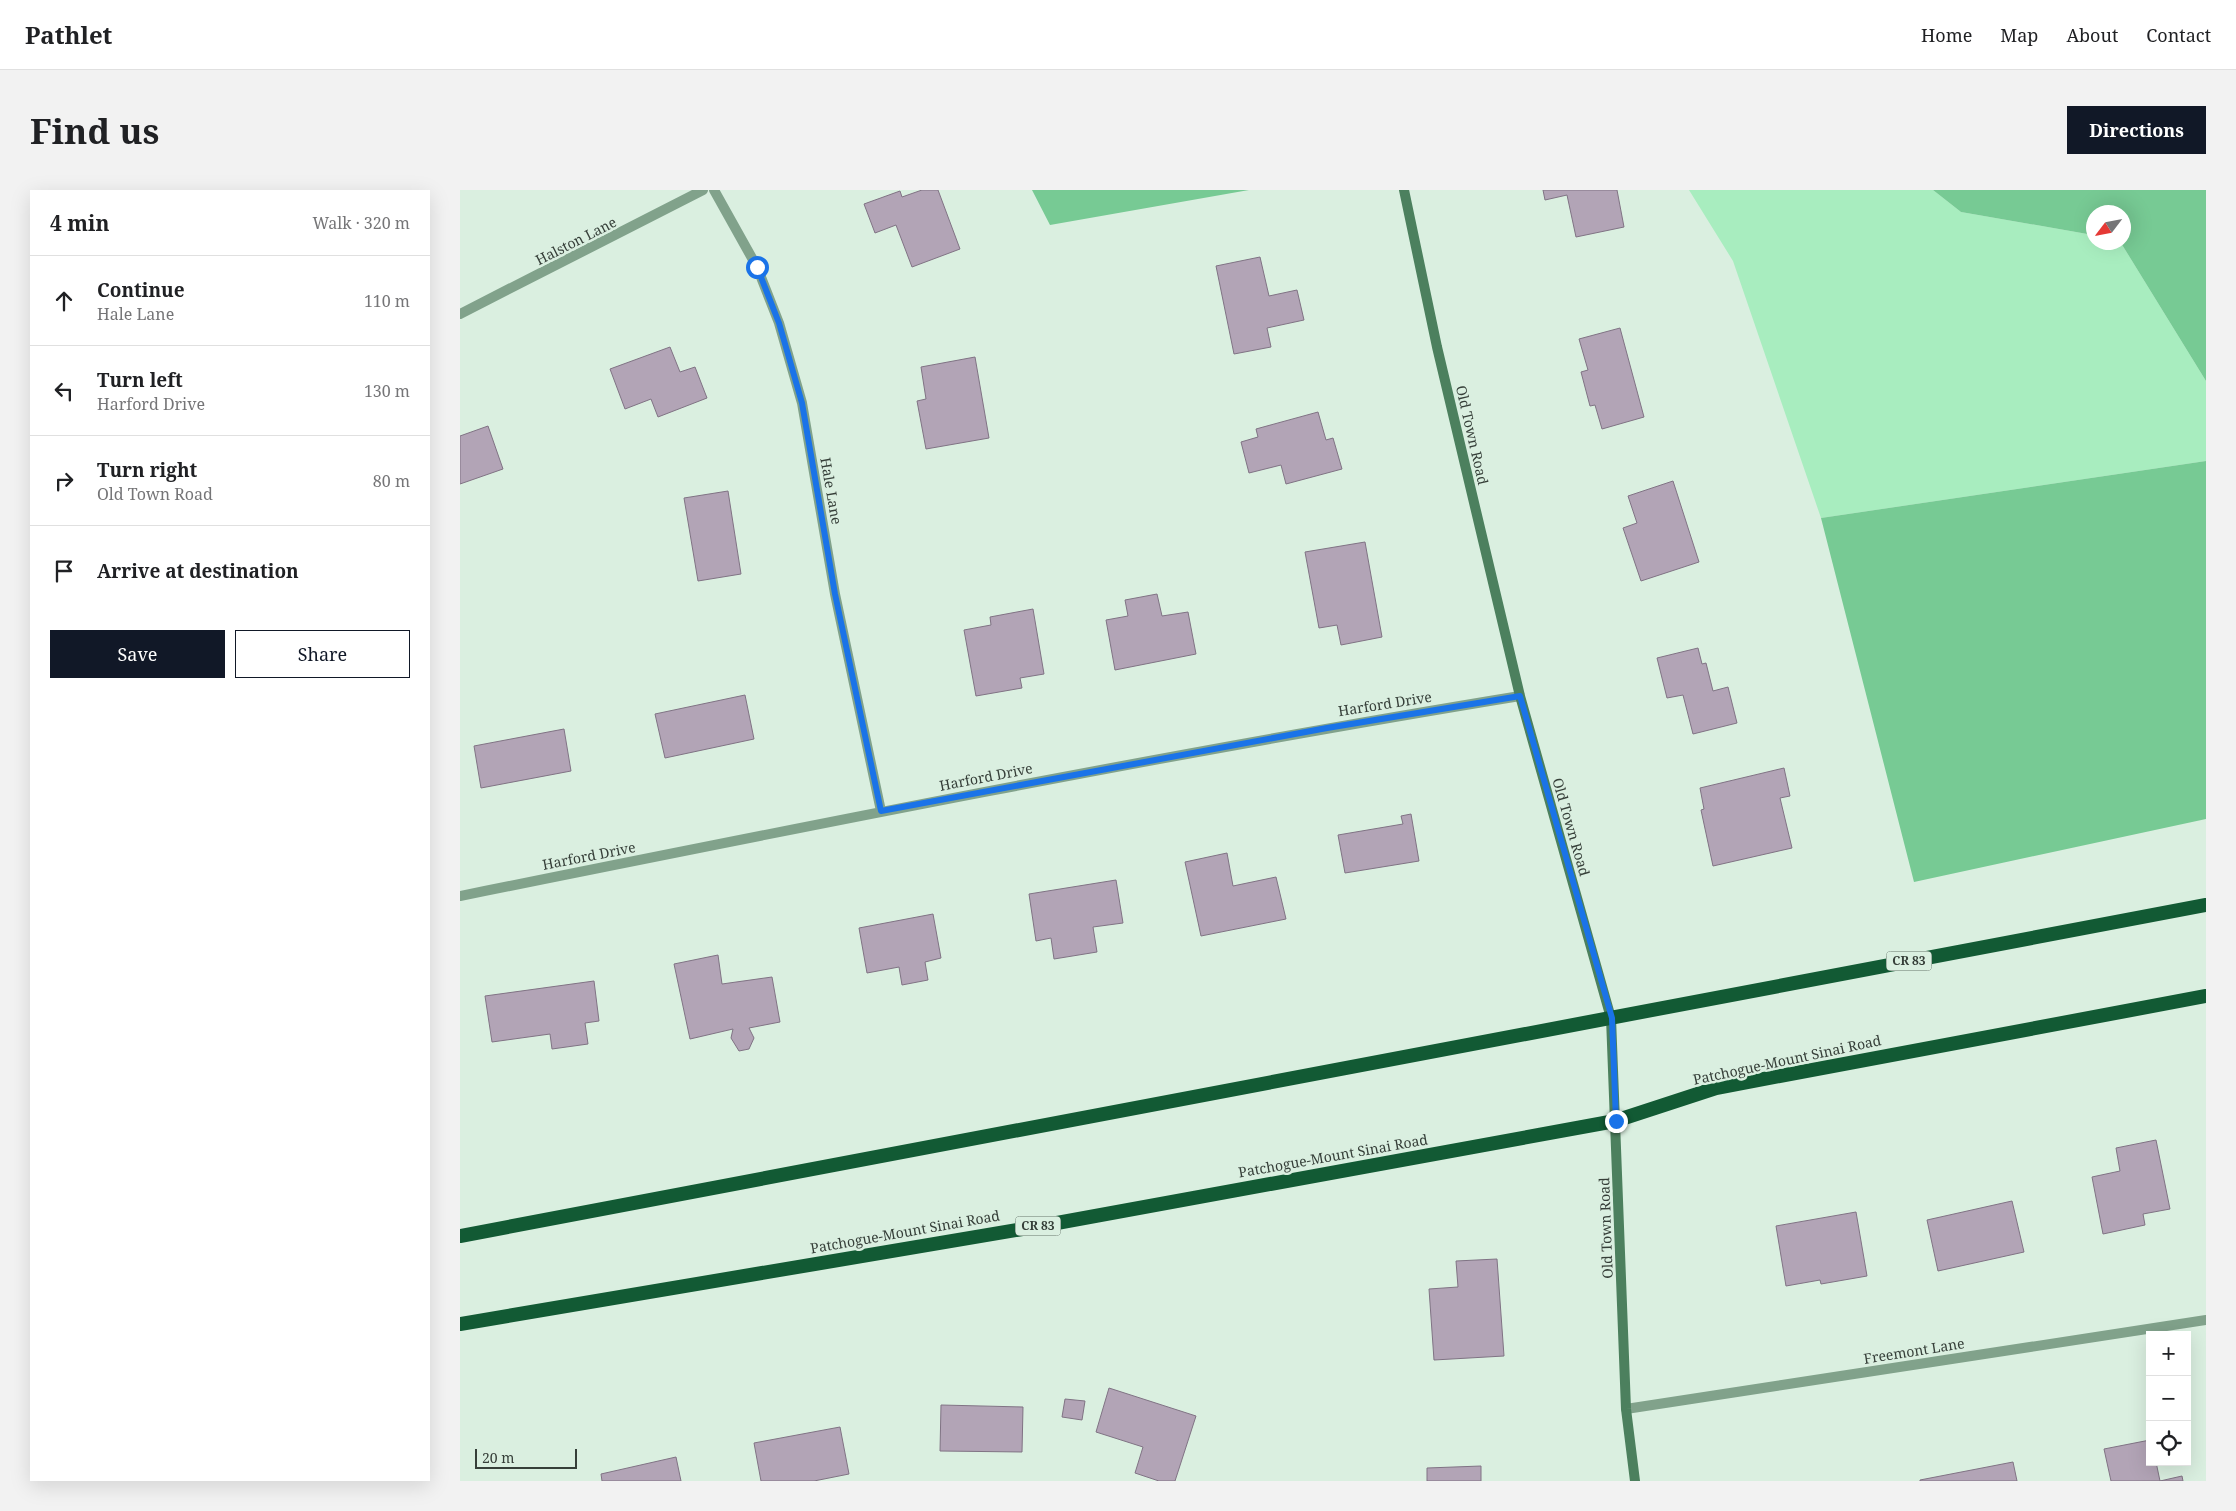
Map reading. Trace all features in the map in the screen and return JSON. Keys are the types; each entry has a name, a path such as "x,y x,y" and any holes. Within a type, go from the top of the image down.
{"highway":[{"name":"CR 83","path":"460,1236 931,1145 1156,1105 2206,905"},
{"name":"Patchogue-Mount Sinai Road","path":"460,1324 1046,1225 1616,1121 1716,1088 2206,996"}],"main road":[{"name":"Old Town Road","path":"1404,190 1437,347 1520,696 1612,1018 1626,1409 1635,1481"}],"street":[{"name":"Halston Lane","path":"460,314 703,190"},
{"name":"Hale Lane","path":"714,190 757,267 779,323 802,403 835,594 881,811"},
{"name":"Harford Drive","path":"460,896 881,811 1327,728 1520,696"},
{"name":"Freemont Lane","path":"1626,1409 2206,1320"}],"green space":[{"path":"1032,190 1249,190 1050,225"},
{"path":"1689,190 1933,190 1961,212 2086,234 2086,250 2125,250 2206,381 2206,461 1821,518 1733,261"},
{"path":"1933,190 2206,190 2206,381 2125,250 2131,250 2131,205 2086,205 2086,234 1961,212"},
{"path":"2206,461 2206,819 1914,882 1821,518"}],"building":[{"path":"922,190 938,190 960,249 912,267 896,225 875,233 864,204 900,191 902,197"},
{"path":"1543,190 1617,190 1624,227 1576,237 1567,195 1545,200"},
{"path":"1260,257 1269,296 1297,290 1304,320 1267,328 1271,347 1234,354 1216,266"},
{"path":"1620,328 1644,417 1602,429 1595,405 1590,406 1581,372 1588,370 1579,339"},
{"path":"670,347 680,372 695,367 707,398 658,417 651,399 625,409 610,369"},
{"path":"975,357 989,438 926,449 917,401 926,399 921,367"},
{"path":"1318,412 1326,440 1333,438 1342,469 1286,484 1281,465 1249,473 1241,442 1258,437 1256,429"},
{"path":"488,426 503,469 460,484 460,436"},
{"path":"1673,481 1699,562 1641,581 1623,528 1637,523 1628,496"},
{"path":"728,491 741,574 698,581 684,498"},
{"path":"1365,542 1382,637 1341,645 1337,625 1319,628 1305,552"},
{"path":"1157,594 1162,616 1188,612 1196,654 1115,670 1106,620 1128,616 1125,600"},
{"path":"1033,609 1044,674 1020,678 1022,688 976,696 964,630 991,625 990,617"},
{"path":"1698,648 1702,664 1706,663 1713,691 1728,687 1737,723 1693,734 1683,695 1667,698 1657,658"},
{"path":"745,695 754,739 665,758 655,714"},
{"path":"564,729 571,771 481,788 474,746"},
{"path":"1784,768 1790,796 1780,798 1792,848 1713,866 1701,810 1704,809 1700,788"},
{"path":"1411,814 1419,861 1345,873 1338,835 1403,824 1401,816"},
{"path":"1227,853 1233,886 1276,877 1286,919 1201,936 1185,862"},
{"path":"1116,880 1123,923 1093,927 1097,952 1054,959 1051,938 1036,941 1029,894"},
{"path":"933,914 941,958 925,962 928,980 902,985 899,967 867,973 859,928"},
{"path":"718,955 722,984 772,977 780,1022 749,1028 754,1038 749,1049 739,1051 731,1038 733,1029 690,1039 674,964"},
{"path":"594,981 599,1021 585,1023 588,1044 552,1049 550,1034 492,1042 485,996"},
{"path":"2156,1140 2170,1209 2143,1214 2145,1225 2103,1234 2092,1177 2120,1171 2116,1148"},
{"path":"2012,1201 2024,1252 1938,1271 1927,1220"},
{"path":"1856,1212 1867,1276 1821,1284 1820,1280 1786,1286 1776,1226"},
{"path":"1497,1259 1504,1356 1434,1360 1429,1289 1458,1287 1456,1261"},
{"path":"1109,1388 1196,1416 1175,1481 1159,1481 1135,1473 1143,1447 1096,1432"},
{"path":"1065,1399 1085,1401 1082,1420 1062,1417"},
{"path":"941,1405 1023,1407 1022,1452 940,1451"},
{"path":"840,1427 849,1474 814,1481 761,1481 754,1443"},
{"path":"2146,1441 2146,1466 2157,1466 2160,1481 2111,1481 2104,1449"},
{"path":"676,1457 681,1481 602,1481 601,1474"},
{"path":"2013,1462 2017,1481 1920,1481 1920,1480"},
{"path":"1481,1466 1481,1481 1427,1481 1427,1468"},
{"path":"2182,1476 2183,1481 2160,1481"}],"route":[{"path":"757,267 779,323 802,403 835,594 881,811 1327,728 1520,696 1612,1018 1616,1121"}]}
